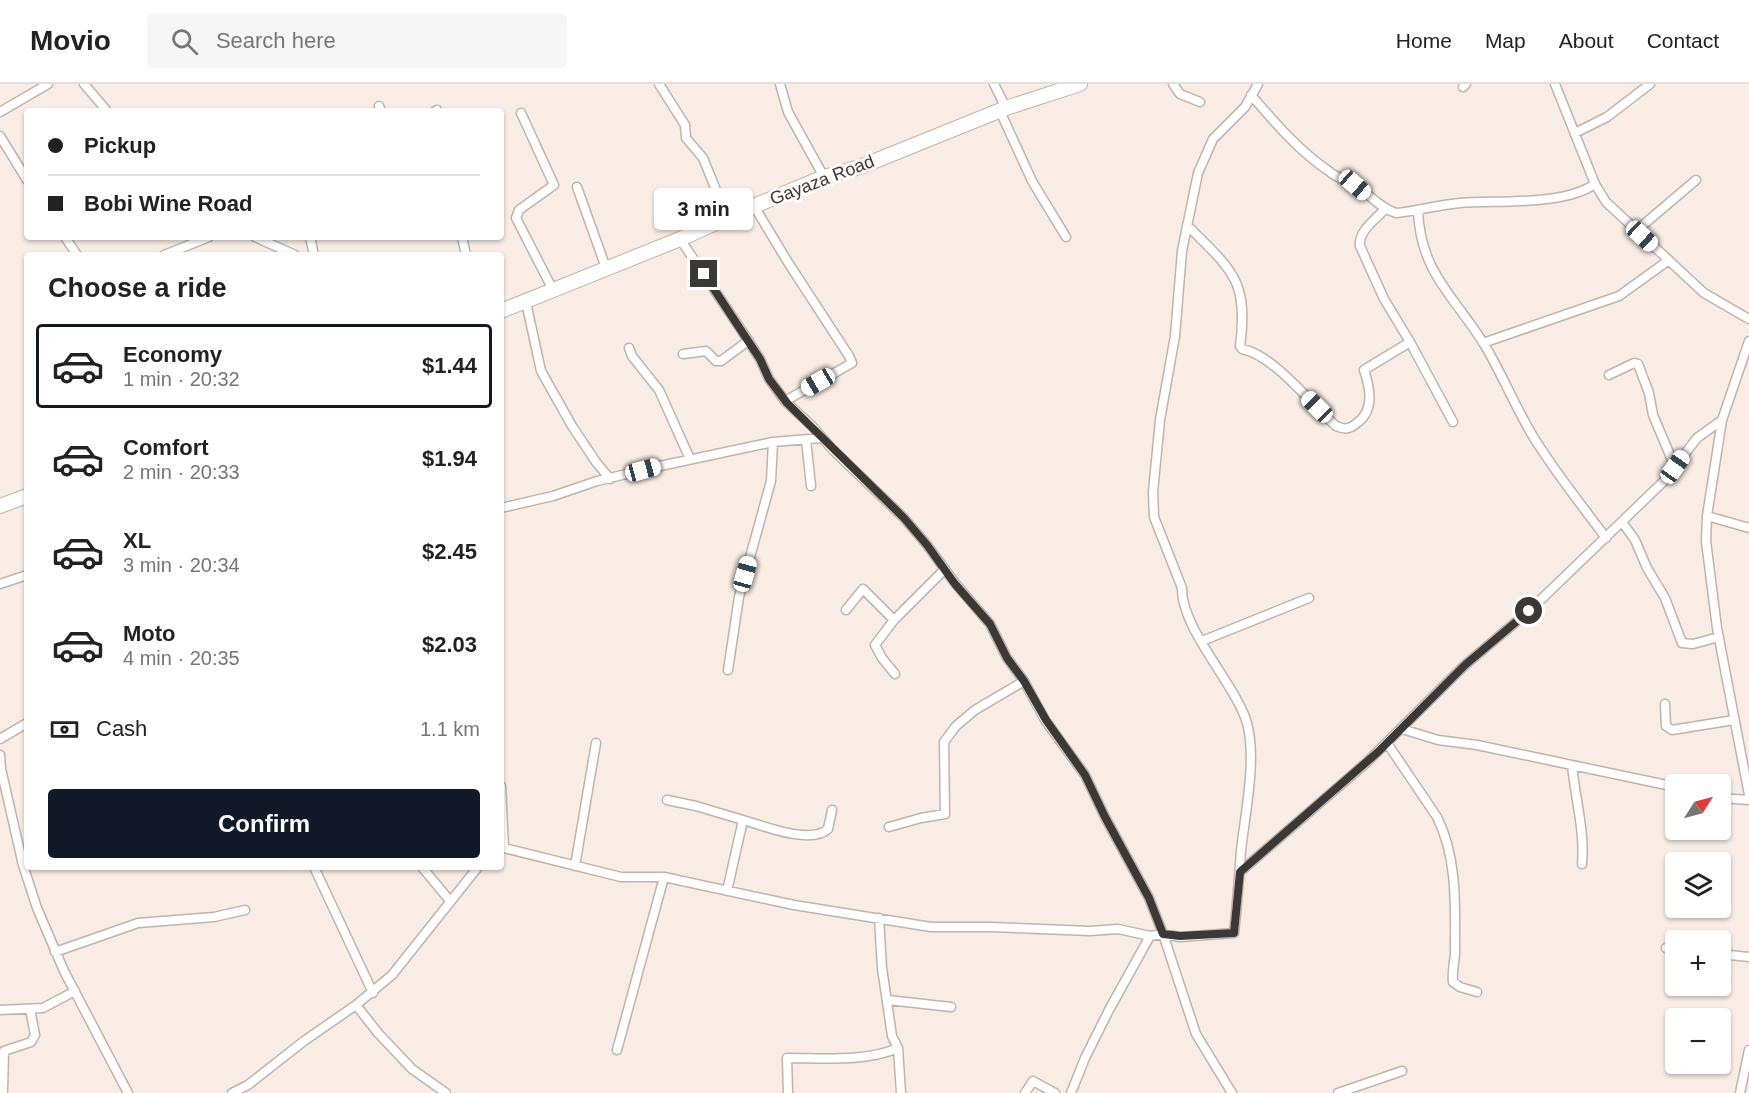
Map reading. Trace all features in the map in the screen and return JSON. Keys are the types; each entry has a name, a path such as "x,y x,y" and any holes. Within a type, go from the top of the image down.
{"main road":[{"name":"Gayaza Road","path":"504,308 526,302 824,177 860,166 1003,110 1080,84"},
{"path":"0,506 24,497"}],"street":[{"path":"0,112 48,84"},
{"path":"84,84 104,108"},
{"path":"658,84 685,125 686,138 703,158 727,218"},
{"path":"780,84 788,112 824,177"},
{"path":"993,84 1032,181 1066,237"},
{"path":"1173,84 1180,94 1200,102"},
{"path":"504,849 621,877 664,877 794,905 931,927 1090,931 1118,929 1150,936 1234,933 1249,782 1249,732 1240,708 1186,611 1182,588 1156,523 1153,492 1160,420 1175,336 1179,274 1198,173 1213,139 1245,107 1258,84"},
{"path":"1556,84 1595,184 1606,202 1711,298 1749,319"},
{"path":"1575,133 1608,117 1650,84"},
{"path":"1251,95 1306,154 1332,174 1355,185 1396,213 1459,203 1567,196 1580,193 1595,184"},
{"path":"521,113 554,185 519,210 516,218 553,290"},
{"path":"0,136 24,175"},
{"path":"1636,231 1696,180"},
{"path":"577,188 606,268"},
{"path":"754,206 852,363 785,401"},
{"path":"1386,208 1363,232 1360,237 1360,246 1384,299 1454,422"},
{"path":"1419,210 1421,237 1433,271 1483,343 1536,441 1606,538"},
{"path":"1187,225 1236,278 1243,309 1240,346 1242,349 1254,353 1277,369 1336,426 1343,429 1350,428 1364,418 1371,392 1364,370 1410,342"},
{"path":"680,239 785,401 904,518 955,584 990,624 1007,658 1024,681 1046,720 1085,775 1149,898 1196,1034 1232,1093"},
{"path":"172,252 202,240"},
{"path":"262,240 288,252"},
{"path":"1483,343 1613,299 1625,293 1668,260"},
{"path":"526,302 541,370 572,426 610,479"},
{"path":"683,354 706,351 716,362 721,361 748,341"},
{"path":"1731,798 1749,798 1710,587 1707,516 1722,420 1749,341"},
{"path":"629,348 632,356 659,390 690,459"},
{"path":"1609,375 1634,363 1638,364 1653,415 1675,467"},
{"path":"1240,872 1388,743 1465,665 1529,611 1664,481 1697,438 1722,420"},
{"path":"504,507 690,459 773,442 821,438"},
{"path":"806,440 811,486"},
{"path":"728,670 739,597 771,481 773,442"},
{"path":"1707,516 1749,528"},
{"path":"1622,522 1635,540 1647,568 1665,598 1682,643 1693,644 1719,637"},
{"path":"895,674 874,645 894,620 945,569"},
{"path":"0,584 24,576"},
{"path":"846,610 863,589 894,620"},
{"path":"1202,641 1309,598"},
{"path":"889,827 945,814 944,742 956,726 975,710 1024,681"},
{"path":"1665,704 1666,726 1672,730 1734,720"},
{"path":"0,739 24,725"},
{"path":"1402,729 1438,740 1477,745 1665,785"},
{"path":"575,866 596,743"},
{"path":"1388,743 1443,829 1452,863 1455,919 1453,982 1476,992"},
{"path":"0,755 1,769 24,868"},
{"path":"1572,765 1576,806 1582,828 1582,864"},
{"path":"667,801 696,806 793,833 818,836 828,829 832,810"},
{"path":"727,891 743,820"},
{"path":"25,870 55,952 128,1093"},
{"path":"315,870 373,993"},
{"path":"424,870 450,901"},
{"path":"239,1092 304,1041 373,993 392,975 476,870"},
{"path":"616,1050 664,877"},
{"path":"55,952 138,923 214,918 245,910"},
{"path":"879,918 882,968 891,1036 898,1047 901,1093"},
{"path":"1071,1093 1084,1058 1150,936"},
{"path":"1731,955 1749,957"},
{"path":"0,1010 43,1008 75,991"},
{"path":"888,1000 951,1007"},
{"path":"356,1005 378,1034 412,1069 446,1093"},
{"path":"0,1093 3,1091 4,1051 31,1042 35,1035 30,1010"},
{"path":"788,1093 787,1058 883,1054 898,1047"},
{"path":"1740,1093 1749,1050"},
{"path":"1338,1093 1402,1071"},
{"path":"1025,1093 1033,1081 1055,1093"}],"route":[{"path":"704,274 760,359 769,379 787,403 904,518 943,565 955,584 990,624 1007,658 1024,681 1046,720 1085,775 1149,898 1163,934 1180,936 1234,933 1240,872 1378,752 1465,665 1529,611"}]}
